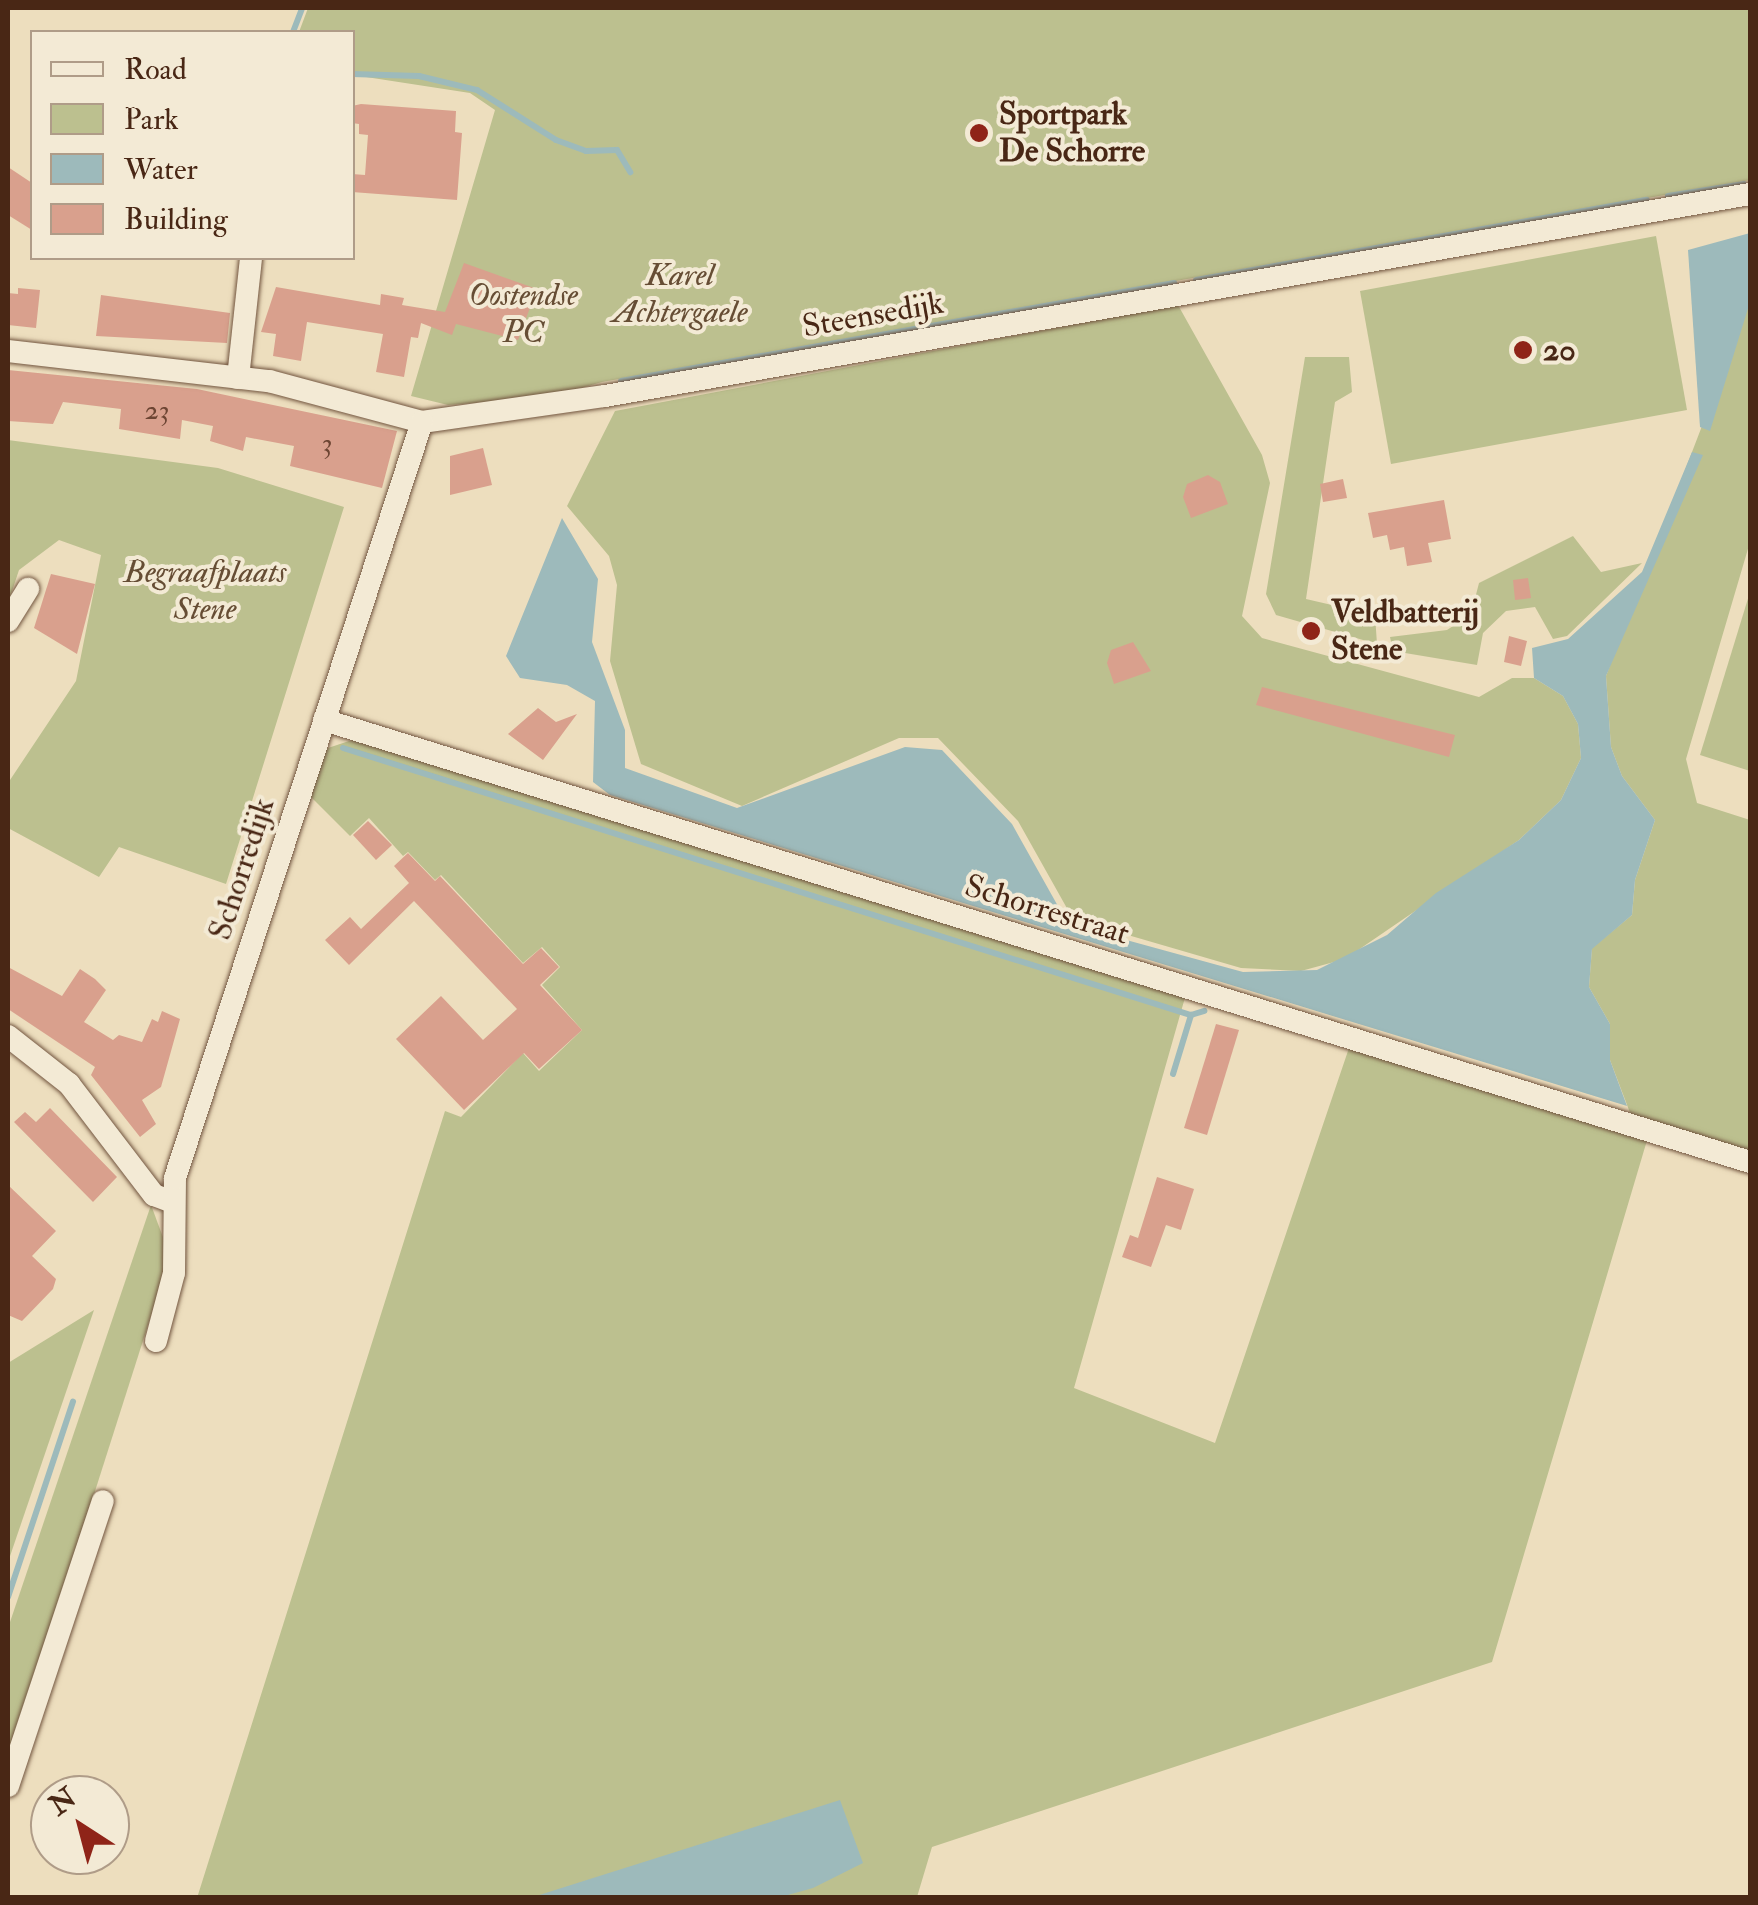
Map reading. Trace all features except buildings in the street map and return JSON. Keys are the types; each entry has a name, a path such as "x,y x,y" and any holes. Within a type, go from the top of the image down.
{"street":[{"name":"Steensedijk","path":"8,351 238,378 422,422 606,396 1750,194"},
{"path":"238,378 251,260"},
{"name":"Schorredijk","path":"156,1341 174,1273 170,1201 422,422"},
{"path":"8,620 28,589"},
{"name":"Schorrestraat","path":"324,720 1750,1162"},
{"path":"8,1036 69,1084 154,1195 170,1201"},
{"path":"8,1786 103,1501"}],"green space":[{"path":"308,8 1750,8 1750,180 602,382 550,397 448,405 411,396 495,110 470,93 355,75 355,30 300,30"},
{"name":"20","path":"1656,236 1687,410 1391,464 1360,291"},
{"path":"1750,301 1750,542 1686,759 1697,803 1750,820 1750,1154 1632,1118 1610,1060 1610,1024 1589,987 1592,948 1632,915 1635,880 1655,820 1622,776 1611,747 1606,676"},
{"path":"1178,305 1262,455 1270,483 1242,616 1262,638 1479,697 1512,678 1534,678 1563,696 1578,724 1581,758 1561,800 1519,840 1345,959 1301,971 1241,968 1073,919 1018,821 938,738 899,738 742,806 641,764 610,661 617,585 609,556 567,506 615,411"},
{"path":"1305,357 1349,357 1352,392 1335,402 1306,599 1375,615 1377,644 1276,615 1266,594"},
{"name":"Begraafplaats Stene","path":"8,440 218,468 344,507 226,884 119,847 99,877 8,828 8,783 76,681 101,555 59,540 19,570 8,603"},
{"path":"1573,536 1601,572 1642,563 1567,636 1553,639 1535,607 1506,611 1483,633 1477,665 1393,651 1390,637 1447,630 1471,614 1479,583"},
{"path":"1750,592 1750,771 1700,755"},
{"path":"352,740 1186,994 1074,1388 1215,1443 1350,1045 1648,1137 1492,1662 932,1847 917,1897 197,1898 445,1111 461,1117 523,1053 539,1071 582,1030 542,985 560,967 542,947 523,963 441,875 435,880 408,852 403,856 369,818 350,836 310,796 325,749"},
{"path":"151,1205 170,1256 8,1764 8,1628"},
{"path":"94,1310 8,1562 8,1363"}],"water":[{"path":"1750,233 1750,302 1710,431 1700,427 1688,250"},
{"path":"1692,452 1703,455 1606,676 1611,747 1622,776 1655,820 1635,880 1632,915 1592,949 1589,987 1610,1024 1610,1060 1627,1106 610,795 593,782 595,701 567,685 520,678 506,656 562,518 598,579 592,642 625,730 625,768 737,808 905,747 942,750 1012,824 1068,924 1243,972 1317,970 1387,935 1436,893 1519,840 1561,800 1581,758 1578,724 1563,696 1534,678 1532,648 1568,639 1642,572"},
{"path":"840,1800 863,1863 813,1888 777,1898 533,1897"}],"waterway":[{"path":"294,30 302,8"},
{"path":"355,74 419,76 477,90 556,140 586,151 617,150 630,172"},
{"path":"1668,196 1744,184"},
{"path":"1196,280 1647,200"},
{"path":"621,381 1174,283"},
{"path":"343,748 1191,1015"},
{"path":"1173,1074 1191,1015 1204,1011"},
{"path":"8,1597 73,1402"}],"place":[{"name":"Sportpark De Schorre","path":"979,133"},
{"name":"20","path":"1523,350"},
{"name":"Veldbatterij Stene","path":"1311,631"}],"park label":[{"name":"Karel Achtergaele","path":"680,294"},
{"name":"Oostendse PC","path":"523,314"}]}
